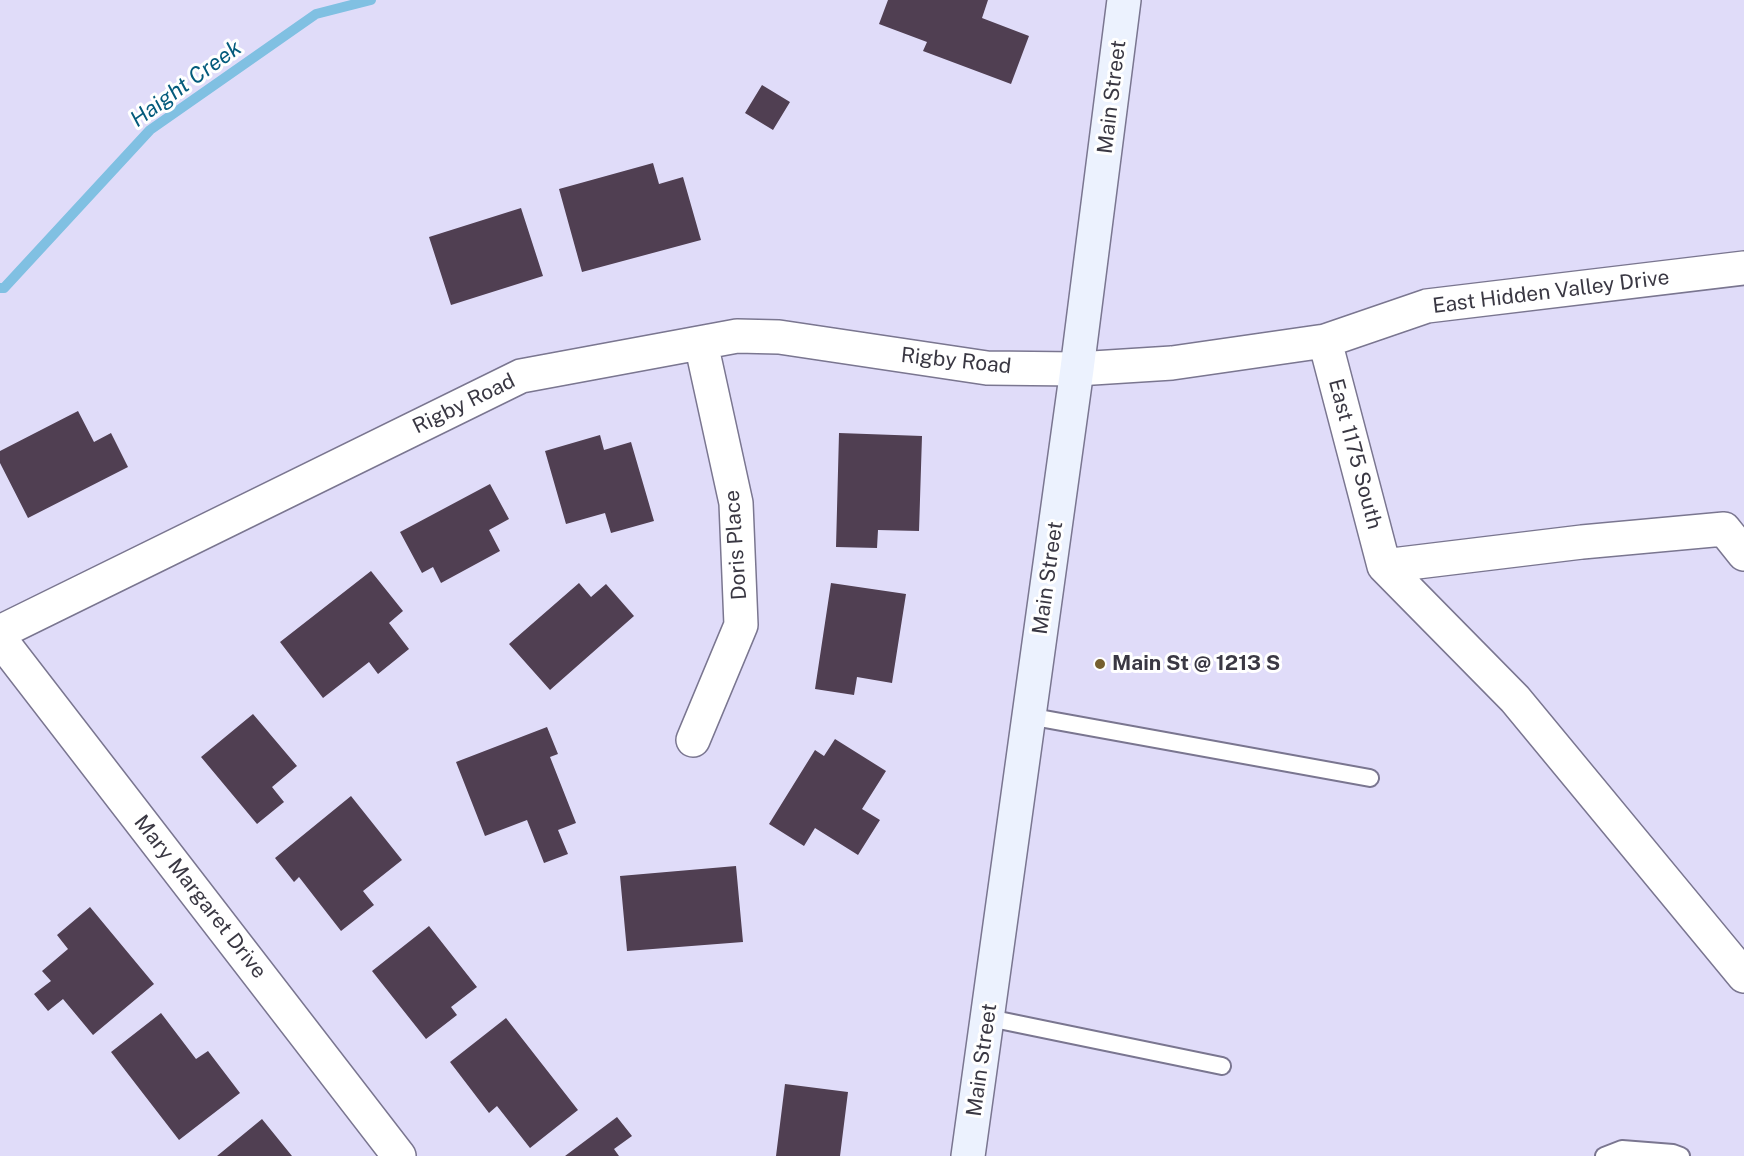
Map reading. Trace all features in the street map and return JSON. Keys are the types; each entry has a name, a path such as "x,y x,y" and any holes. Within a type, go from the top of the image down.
{"main road":[{"name":"Main Street","path":"968,1156 989,1018 1028,716 1077,369 1124,0"}],"street":[{"name":"East Hidden Valley Drive","path":"1077,369 1172,363 1325,342 1427,306 1744,268"},
{"name":"Rigby Road","path":"0,632 521,376 737,336 779,337 987,368 1077,369"},
{"name":"East 1175 South","path":"1325,342 1384,566"},
{"name":"Doris Place","path":"693,740 741,625 736,503 701,343"},
{"path":"1384,566 1582,542 1734,527 1744,554"},
{"path":"1384,566 1515,699 1744,976"},
{"name":"Mary Margaret Drive","path":"0,639 399,1156"}],"lane":[{"path":"1028,716 1370,778"},
{"path":"989,1018 1222,1066"},
{"path":"1604,1156 1622,1149 1673,1153 1681,1156"}],"building":[{"path":"888,0 988,0 982,18 1029,36 1011,84 923,51 927,42 879,24"},
{"path":"762,85 790,102 773,130 745,113"},
{"path":"653,163 659,184 683,177 701,240 582,272 559,189"},
{"path":"521,208 543,276 451,305 429,237"},
{"path":"78,411 94,442 111,433 128,467 28,518 0,463 0,451"},
{"path":"839,433 922,436 919,531 878,530 877,548 836,547"},
{"path":"600,435 604,450 631,442 654,521 611,533 605,513 566,524 545,451"},
{"path":"490,484 509,519 489,530 500,551 441,583 433,567 422,573 400,532"},
{"path":"371,571 403,611 389,623 409,649 378,674 369,662 323,698 280,642"},
{"path":"579,583 591,597 606,584 634,616 550,690 509,644"},
{"path":"831,583 906,594 892,683 857,677 854,695 815,689"},
{"path":"253,714 297,766 272,787 284,802 257,824 201,757"},
{"path":"547,727 558,754 550,757 576,823 558,830 568,854 544,863 527,820 485,836 456,762"},
{"path":"835,739 886,771 862,809 880,820 858,855 815,828 804,846 769,824 815,750 824,756"},
{"path":"351,796 402,860 363,891 374,905 341,931 299,877 294,882 275,858"},
{"path":"736,866 743,942 627,951 620,876"},
{"path":"90,907 154,984 93,1035 63,999 48,1011 34,994 51,981 42,971 68,949 57,935"},
{"path":"429,926 477,987 451,1007 457,1015 426,1039 372,971"},
{"path":"161,1013 196,1059 208,1051 240,1093 179,1140 111,1052"},
{"path":"506,1018 578,1110 530,1148 497,1106 489,1113 450,1062"},
{"path":"785,1084 848,1092 840,1156 776,1156"},
{"path":"617,1117 632,1136 614,1149 619,1156 565,1156"},
{"path":"262,1119 292,1156 217,1156"}],"waterway":[{"name":"Haight Creek","path":"0,288 4,288 150,130 316,14 371,0"}],"place":[{"name":"Main St @ 1213 S","path":"1100,664"}]}
